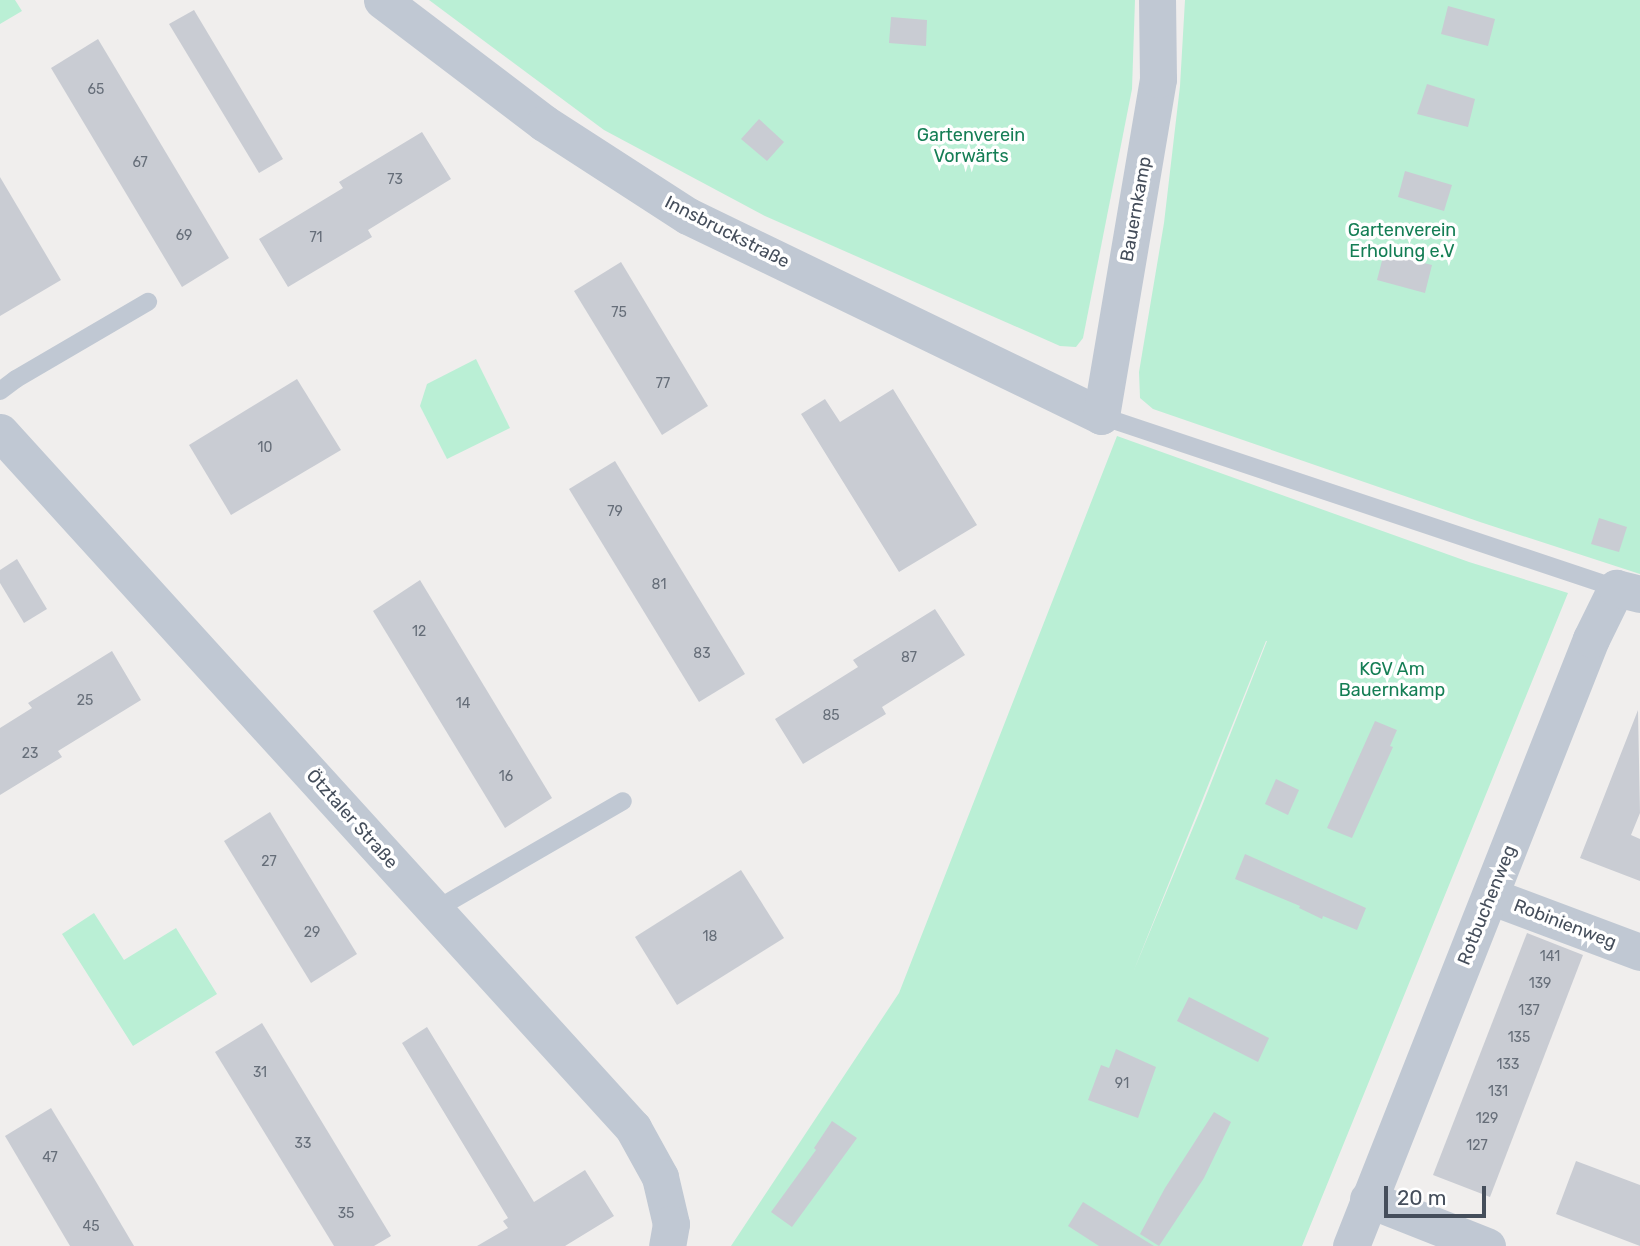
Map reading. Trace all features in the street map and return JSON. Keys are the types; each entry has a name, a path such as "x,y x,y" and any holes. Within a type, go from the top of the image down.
{"street":[{"name":"Innsbruckstraße","path":"382,0 544,123 688,216 1101,416"},
{"name":"Bauernkamp","path":"1101,416 1158,79 1157,0"},
{"name":"Ötztaler Straße","path":"0,432 633,1128 660,1177 669,1235"},
{"name":"Rotbuchenweg","path":"1352,1246 1367,1199 1591,639 1628,591"},
{"name":"Robinienweg","path":"1490,896 1640,952"},
{"path":"1367,1199 1487,1246"}],"lane":[{"path":"0,391 148,303"},
{"path":"1101,416 1628,591"},
{"path":"435,911 623,801"}],"green space":[{"path":"0,0 15,0 22,11 0,24"},
{"name":"Gartenverein Vorwärts","path":"429,0 1135,0 1132,89 1083,338 1076,347 1060,346 765,216 604,130"},
{"name":"Gartenverein Erholung e.V","path":"1185,0 1640,0 1640,574 1153,409 1140,398 1139,372 1164,223 1180,86"},
{"path":"476,359 510,428 447,459 420,406 427,384"},
{"name":"KGV Am Bauernkamp","path":"1117,436 1469,562 1568,593 1302,1246 731,1246 899,993","holes":["1267,641 1202,806 1134,970"]},
{"path":"94,913 124,960 176,928 217,994 133,1046 62,934"}],"building":[{"path":"1448,6 1495,19 1488,46 1441,34"},
{"path":"194,10 283,159 259,173 169,24"},
{"path":"891,17 927,20 926,46 889,43"},
{"path":"98,39 229,258 182,287 51,68"},
{"path":"1427,84 1475,99 1468,127 1417,114"},
{"path":"759,119 784,142 767,161 741,139"},
{"path":"422,132 451,179 368,230 372,237 288,287 259,239 343,188 339,182"},
{"path":"1405,171 1452,185 1444,211 1398,197"},
{"path":"0,177 61,280 0,316"},
{"path":"1384,253 1432,265 1425,293 1377,280"},
{"path":"621,262 708,406 662,435 574,291"},
{"path":"297,379 341,450 231,515 189,445"},
{"path":"893,389 977,525 899,572 801,414 825,399 840,422"},
{"path":"615,461 745,674 699,702 569,489"},
{"path":"1599,518 1627,527 1619,552 1591,544"},
{"path":"17,559 47,609 24,623 0,583 0,570"},
{"path":"420,580 552,798 505,828 373,611"},
{"path":"935,609 965,655 882,707 886,714 803,764 775,719 858,667 853,660"},
{"path":"112,651 141,700 58,751 62,757 0,795 0,728 32,708 28,703"},
{"path":"1638,710 1640,813 1631,835 1640,839 1640,881 1580,858"},
{"path":"1375,721 1397,730 1390,746 1393,747 1352,838 1327,828"},
{"path":"1276,779 1299,790 1288,815 1265,804"},
{"path":"270,812 357,954 311,983 224,841"},
{"path":"1245,854 1366,908 1357,930 1323,916 1322,919 1299,908 1300,906 1235,879"},
{"path":"741,870 784,938 677,1005 635,937"},
{"path":"1527,933 1583,955 1490,1197 1433,1175"},
{"path":"1189,997 1269,1038 1258,1062 1177,1021"},
{"path":"262,1023 391,1236 374,1246 334,1246 215,1052"},
{"path":"427,1027 534,1202 585,1170 614,1216 565,1246 477,1246 508,1228 503,1221 508,1218 402,1043"},
{"path":"1116,1049 1156,1067 1138,1118 1088,1100 1101,1065 1109,1068"},
{"path":"51,1108 134,1246 70,1246 5,1136"},
{"path":"1214,1112 1231,1122 1204,1178 1159,1246 1140,1234 1165,1188"},
{"path":"832,1121 857,1138 792,1227 771,1212 816,1150 814,1148"},
{"path":"1576,1161 1640,1185 1640,1246 1556,1214"},
{"path":"1083,1202 1154,1246 1099,1246 1068,1226"}]}
